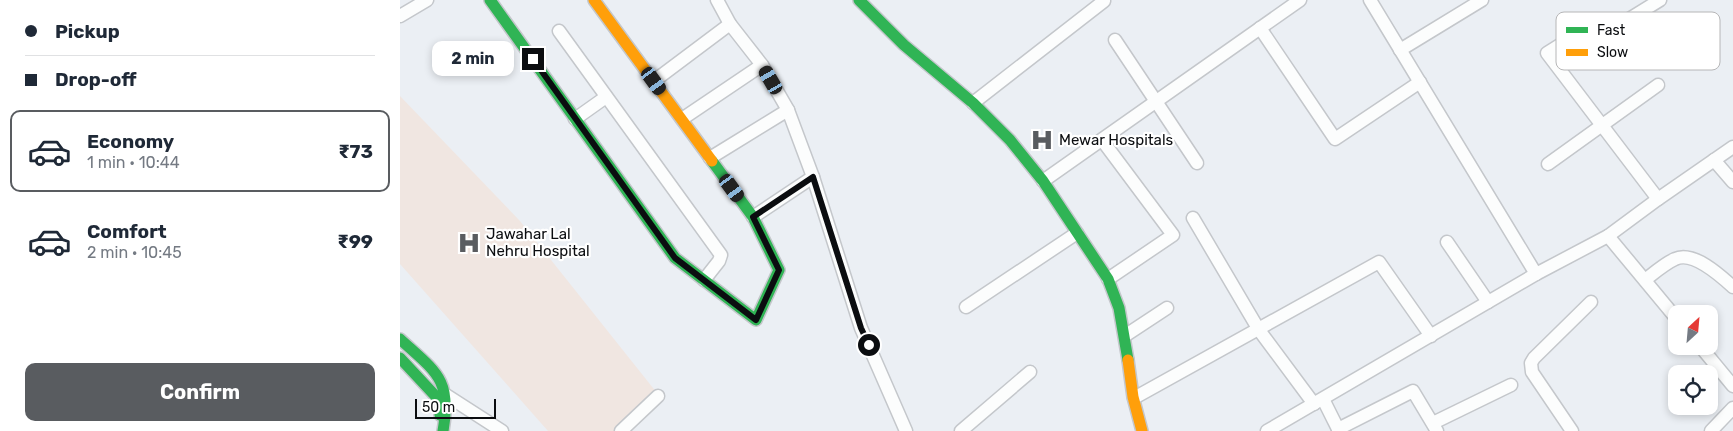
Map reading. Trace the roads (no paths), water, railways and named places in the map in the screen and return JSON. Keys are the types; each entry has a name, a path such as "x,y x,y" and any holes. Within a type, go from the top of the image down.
{"street":[{"path":"490,0 675,258 756,320 779,270 753,217 594,0"},
{"path":"717,0 730,24 762,65 788,110 813,177 861,328 906,431"},
{"path":"859,0 904,45 973,103 1010,140 1043,181 1108,279 1115,293 1126,335 1134,398 1142,431"},
{"path":"1043,181 1300,0"},
{"path":"1370,0 1536,274"},
{"path":"1400,50 1482,0"},
{"path":"1641,12 1660,0"},
{"path":"973,103 1104,1"},
{"path":"400,16 421,2"},
{"path":"654,81 730,24"},
{"path":"1260,28 1335,139 1420,82"},
{"path":"558,31 721,255 721,258 704,280"},
{"path":"1115,40 1197,163"},
{"path":"1556,47 1547,53 1556,65"},
{"path":"682,120 762,65"},
{"path":"1560,70 1658,198"},
{"path":"1548,164 1658,85"},
{"path":"575,119 606,97"},
{"path":"710,158 788,110"},
{"path":"1102,140 1173,235 1108,279"},
{"path":"1267,431 1284,427 1318,401 1536,274 1608,236 1658,198 1733,147"},
{"path":"1714,160 1733,182"},
{"path":"753,217 813,177"},
{"path":"1193,218 1259,330 1318,401 1339,430 1413,391 1435,427 1511,385"},
{"path":"966,307 1077,233"},
{"path":"1608,236 1668,308"},
{"path":"1447,242 1488,302"},
{"path":"1645,280 1674,259 1688,257 1712,270 1733,288"},
{"path":"1134,398 1379,262 1431,336"},
{"path":"1572,431 1535,378 1531,364 1534,358 1591,302"},
{"path":"1126,335 1167,308"},
{"path":"400,339 437,375 443,384 446,395 443,431"},
{"path":"1707,355 1733,386"},
{"path":"400,358 442,404 437,431"},
{"path":"961,431 1030,372"},
{"path":"446,395 502,431"},
{"path":"621,431 658,396"},
{"path":"1711,431 1733,408"}],"place":[{"name":"Mewar Hospitals","path":"1042,140"},
{"name":"Jawahar Lal Nehru Hospital","path":"469,243"}]}
